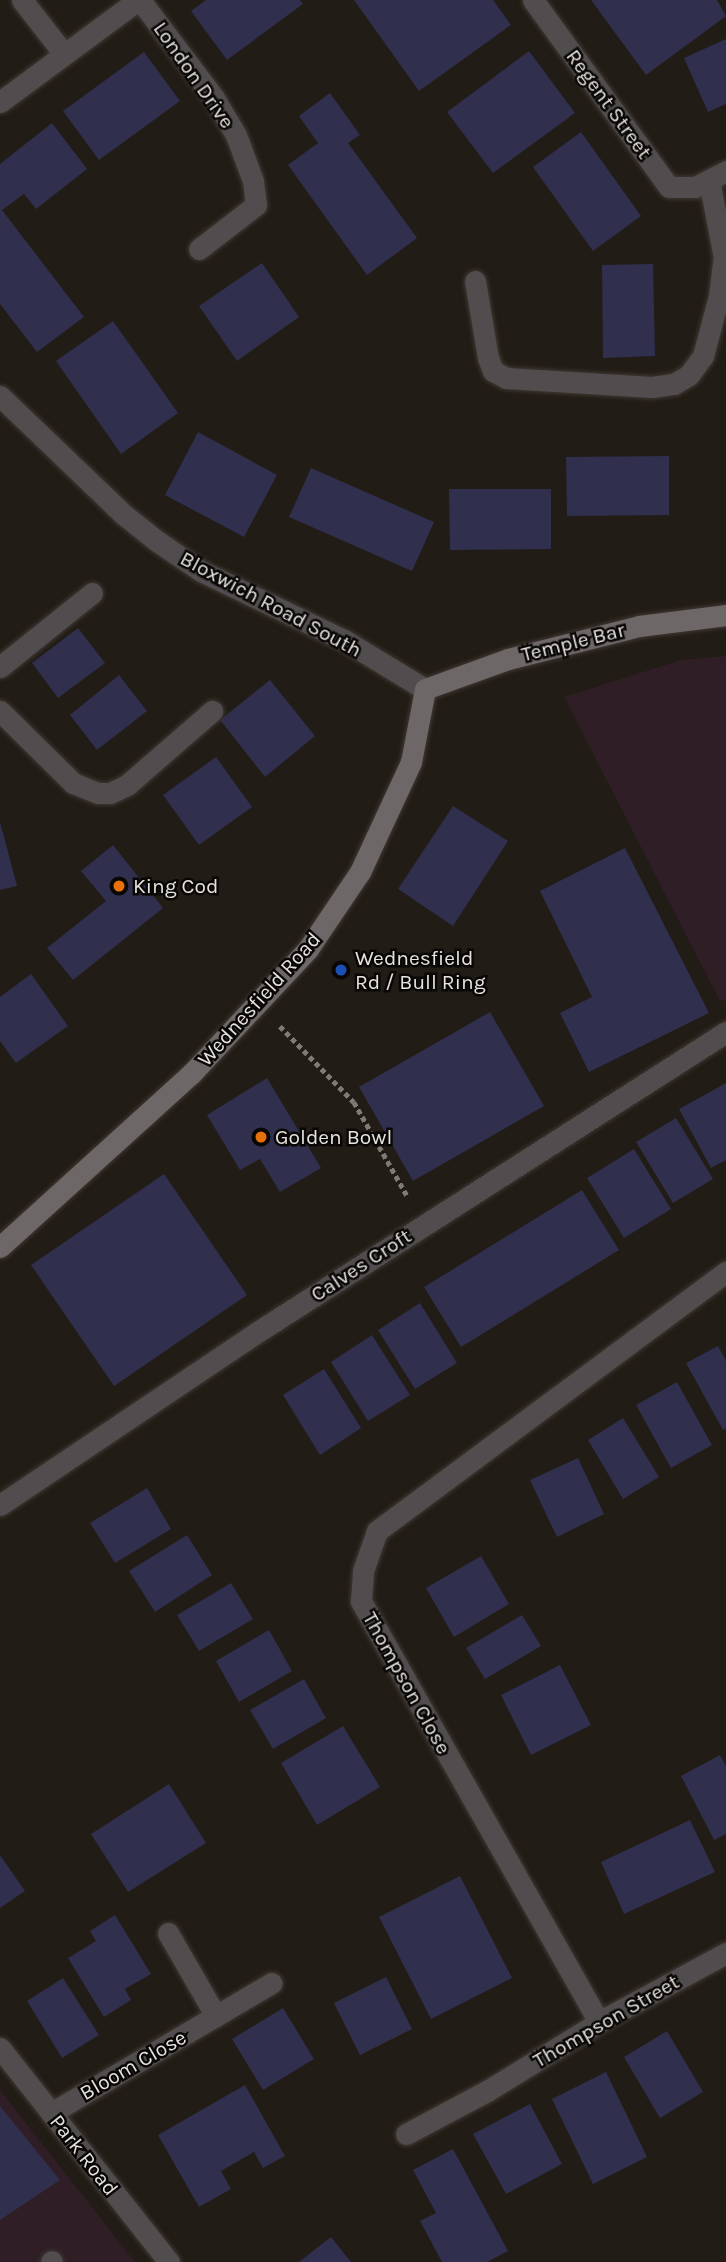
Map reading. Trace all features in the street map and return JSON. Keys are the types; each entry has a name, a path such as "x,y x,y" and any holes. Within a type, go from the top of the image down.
{"main road":[{"name":"Temple Bar","path":"425,689 508,659 639,626 726,615"},
{"name":"Wednesfield Road","path":"0,1247 192,1073 308,949 360,872 411,762 425,689"}],"street":[{"path":"22,0 64,54"},
{"path":"0,102 139,0"},
{"name":"London Drive","path":"139,0 214,98 236,135 253,181 256,205 199,248"},
{"name":"Regent Street","path":"533,0 670,187 710,180"},
{"path":"475,281 488,358 494,371 506,378 652,387 674,384 689,375 703,356 719,296 724,258 710,180"},
{"name":"Bloxwich Road South","path":"0,396 123,513 157,541 201,571 344,640 425,689"},
{"path":"0,667 92,593"},
{"path":"0,711 73,783 98,793 110,793 127,785 212,711"},
{"name":"Calves Croft","path":"0,1505 424,1225 726,1032"},
{"name":"Thompson Close","path":"599,2022 367,1612 362,1601 363,1571 377,1531 726,1272"},
{"path":"168,1933 216,2016"},
{"name":"Thompson Street","path":"406,2134 487,2091 599,2022 726,1953"},
{"name":"Bloom Close","path":"51,2113 272,1983"},
{"name":"Park Road","path":"0,2048 169,2262"}],"path":[{"path":"258,1003 354,1102 424,1225"}],"shaded area":[{"path":"726,656 726,1000 720,1001 564,697 681,660"},
{"path":"0,2090 135,2262 0,2262"}],"building":[{"path":"206,0 300,0 303,4 227,60 191,11"},
{"path":"354,0 493,0 511,25 419,91"},
{"path":"591,0 717,0 726,16 646,75"},
{"path":"726,39 726,104 708,112 684,58"},
{"path":"529,51 575,113 493,173 447,112"},
{"path":"144,52 180,101 99,160 63,111"},
{"path":"330,93 360,135 348,143 417,238 367,275 288,165 318,143 299,116"},
{"path":"52,123 87,169 36,209 24,194 2,210 84,317 37,352 0,304 0,164"},
{"path":"581,132 641,216 593,251 533,167"},
{"path":"262,263 299,317 237,361 199,306"},
{"path":"653,264 655,356 603,358 602,265"},
{"path":"113,321 178,413 121,454 56,361"},
{"path":"198,432 277,475 244,537 165,495"},
{"path":"669,456 669,515 567,516 566,457"},
{"path":"311,468 434,522 412,571 289,517"},
{"path":"449,489 551,489 551,549 450,550"},
{"path":"78,628 105,663 58,698 32,663"},
{"path":"119,675 147,711 97,750 70,715"},
{"path":"270,680 315,736 265,777 220,720"},
{"path":"216,757 252,807 199,845 163,795"},
{"path":"453,806 508,841 453,926 398,889"},
{"path":"0,822 17,886 0,890"},
{"path":"113,845 163,908 73,980 47,948 106,901 81,871"},
{"path":"625,848 709,1013 589,1072 560,1013 592,997 540,891"},
{"path":"31,974 68,1026 16,1063 0,1041 0,997"},
{"path":"490,1012 544,1106 413,1181 359,1087"},
{"name":"Golden Bowl","path":"267,1078 321,1168 280,1192 260,1159 240,1170 207,1115"},
{"path":"726,1083 726,1160 711,1168 679,1109"},
{"path":"676,1118 713,1179 673,1203 636,1142"},
{"path":"634,1149 671,1209 624,1238 587,1178"},
{"path":"164,1174 247,1295 114,1386 31,1265"},
{"path":"582,1190 619,1250 461,1347 424,1287"},
{"path":"420,1303 457,1363 415,1389 378,1330"},
{"path":"372,1335 410,1395 368,1421 331,1362"},
{"path":"718,1346 726,1361 726,1428 723,1430 686,1363"},
{"path":"324,1369 361,1428 320,1455 283,1395"},
{"path":"677,1382 712,1445 671,1468 636,1405"},
{"path":"623,1418 659,1477 623,1499 588,1440"},
{"path":"578,1458 604,1514 557,1537 530,1480"},
{"path":"147,1488 171,1529 115,1563 90,1523"},
{"path":"187,1535 212,1575 155,1612 129,1571"},
{"path":"481,1556 509,1604 454,1637 426,1588"},
{"path":"231,1583 253,1619 199,1651 177,1615"},
{"path":"522,1615 541,1646 485,1679 466,1648"},
{"path":"269,1630 292,1671 239,1702 216,1661"},
{"path":"560,1665 591,1725 531,1755 501,1695"},
{"path":"304,1679 326,1718 273,1749 250,1710"},
{"path":"343,1726 380,1787 317,1825 281,1763"},
{"path":"720,1755 726,1766 726,1834 714,1840 681,1776"},
{"path":"169,1784 206,1843 128,1892 91,1834"},
{"path":"690,1820 715,1872 624,1914 601,1862"},
{"path":"0,1855 25,1891 0,1908"},
{"path":"460,1876 512,1978 431,2019 379,1917"},
{"path":"115,1915 151,1974 125,1989 131,2000 104,2017 68,1958 96,1941 90,1931"},
{"path":"386,1977 412,2029 360,2055 334,2003"},
{"path":"63,1978 99,2035 62,2058 27,2001"},
{"path":"283,2008 314,2059 263,2090 232,2039"},
{"path":"667,2031 703,2092 660,2118 624,2057"},
{"path":"606,2072 647,2157 593,2184 552,2099"},
{"path":"245,2085 285,2156 263,2168 254,2152 221,2171 231,2189 199,2207 158,2135"},
{"path":"530,2104 562,2164 506,2194 473,2134"},
{"path":"0,2106 60,2180 0,2220"},
{"path":"453,2149 508,2251 487,2262 442,2262 420,2221 436,2213 413,2170"},
{"path":"331,2237 351,2262 299,2262"}],"place":[{"name":"King Cod","path":"119,886"},
{"name":"Wednesfield Rd / Bull Ring","path":"341,970"},
{"name":"Golden Bowl","path":"261,1137"}]}
